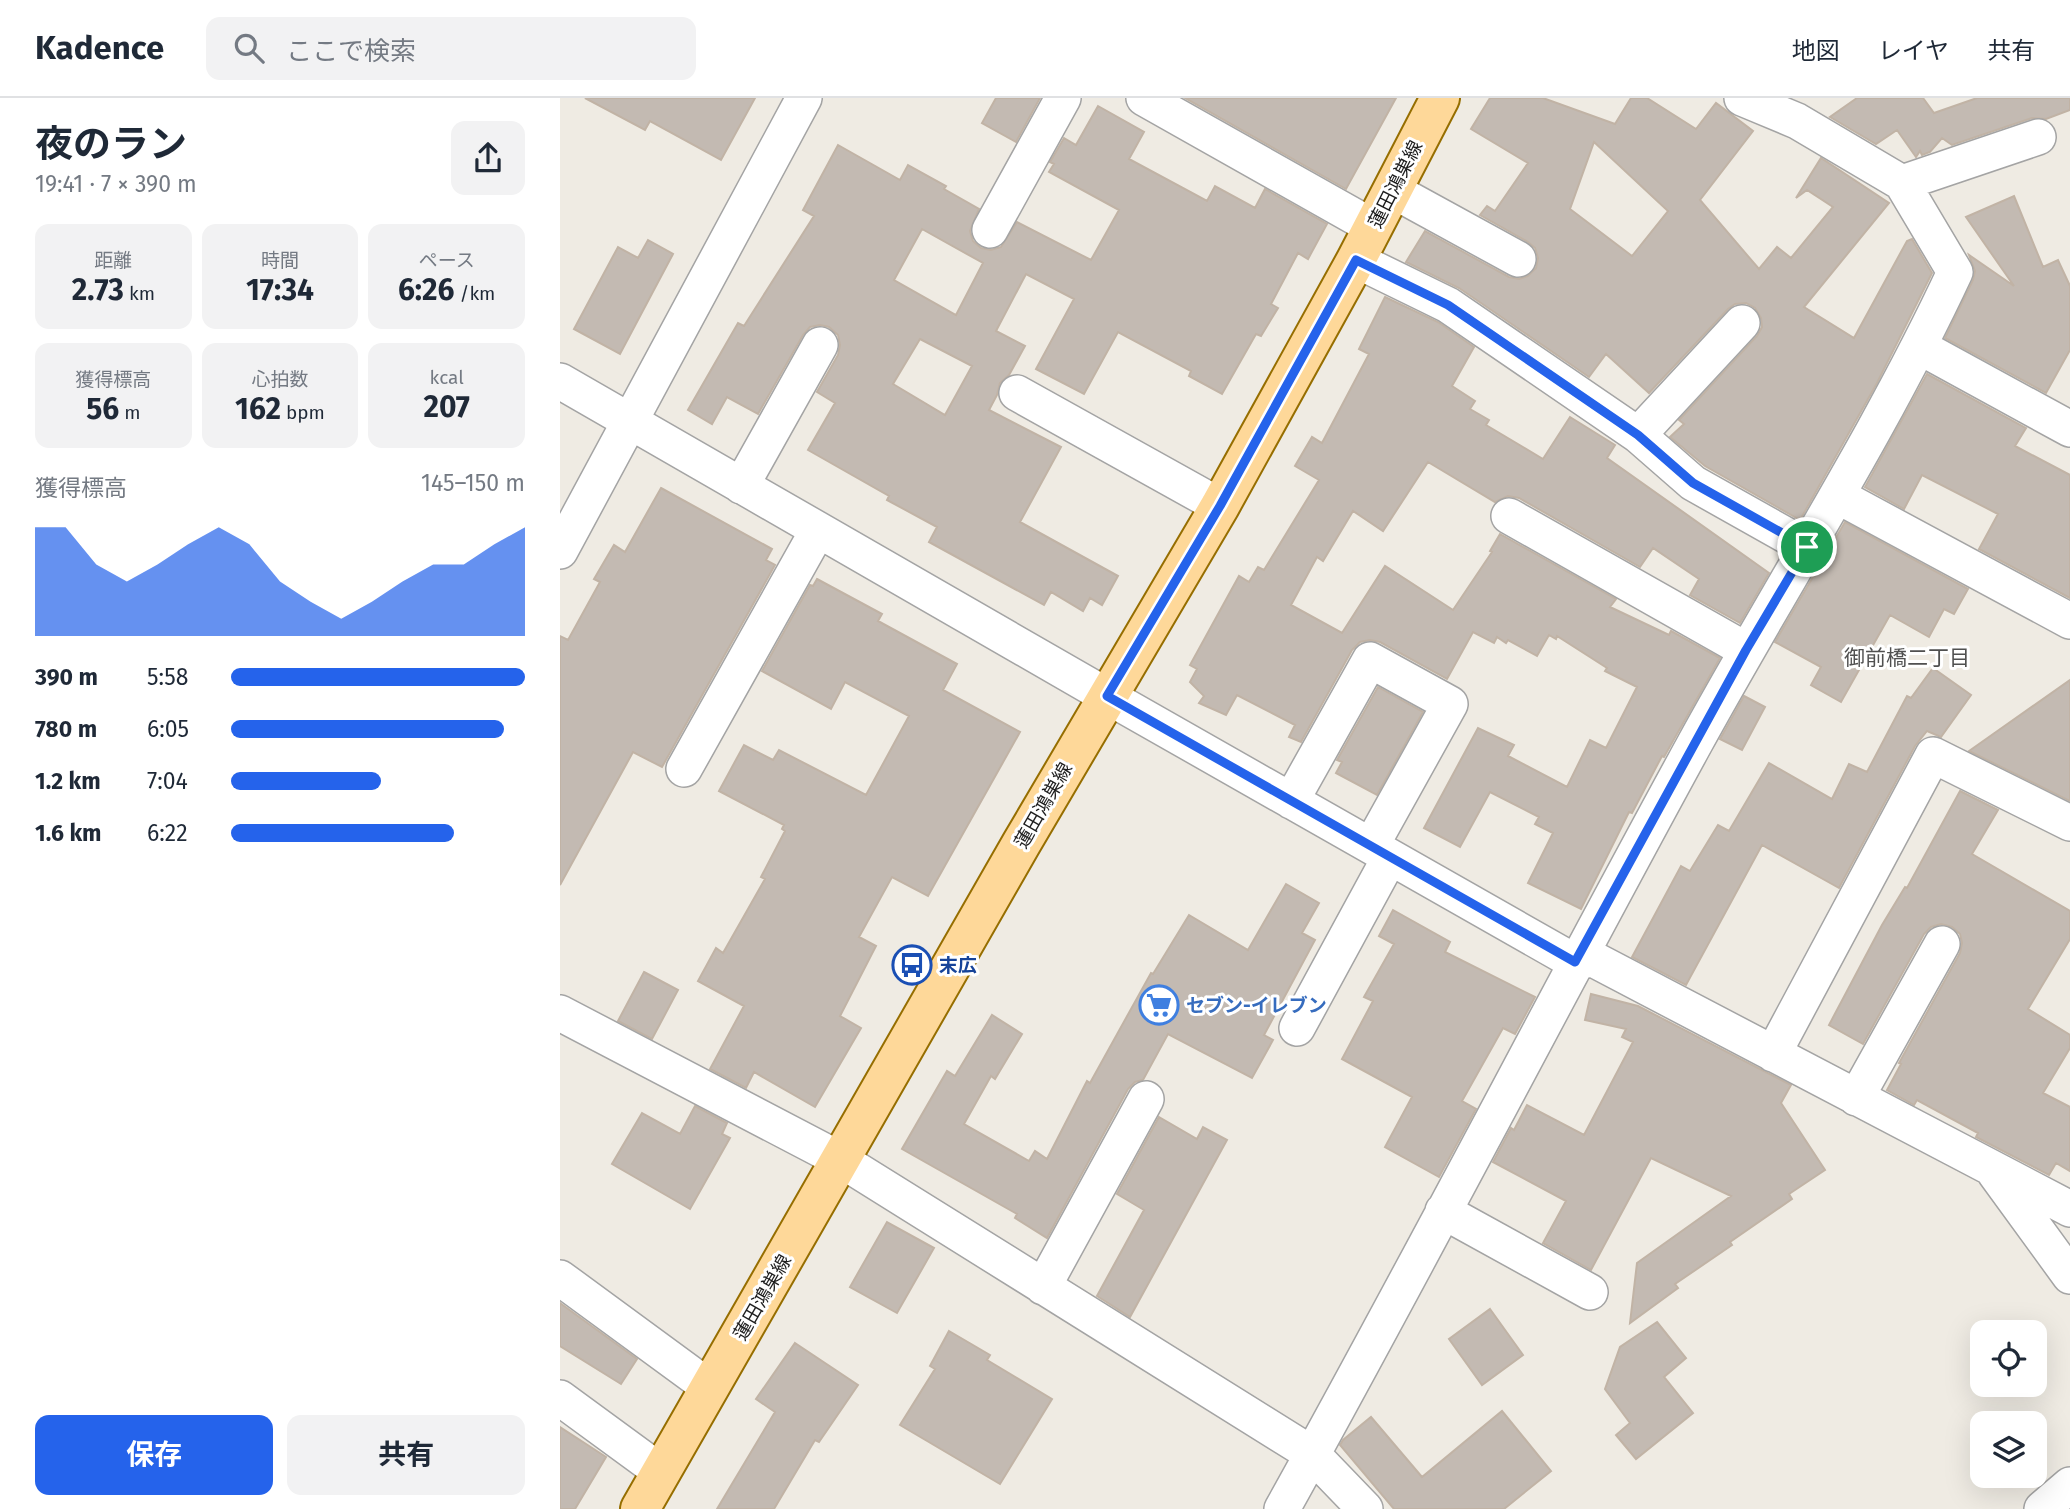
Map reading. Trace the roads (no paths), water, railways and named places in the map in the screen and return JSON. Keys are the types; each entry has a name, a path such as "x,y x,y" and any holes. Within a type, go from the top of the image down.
{"main road":[{"name":"蓮田鴻巣線","path":"640,1509 1107,696 1220,506 1365,243 1440,98"}],"street":[{"path":"560,551 804,98"},
{"path":"990,230 1063,98"},
{"path":"1282,1509 1575,962 1746,650 1838,496 1920,346 1955,272 1902,183 1797,121 1742,98"},
{"path":"1152,100 1365,243 1448,305 1638,435 1693,483 1807,547"},
{"path":"1902,183 2038,137"},
{"path":"1392,190 1518,259"},
{"path":"1638,435 1742,323"},
{"path":"741,486 820,345"},
{"path":"1920,346 2070,429"},
{"path":"560,381 1575,962 1594,959 2070,1208"},
{"path":"1017,393 1220,506"},
{"path":"1838,496 2070,621"},
{"path":"1509,516 1746,650"},
{"path":"684,769 818,530"},
{"path":"1291,801 1370,660 1450,704 1297,1028"},
{"path":"1773,1054 1933,755 2070,823"},
{"path":"1856,1098 1942,944"},
{"path":"560,1013 841,1160 1312,1454 1366,1509"},
{"path":"1042,1287 1146,1099"},
{"path":"1989,1164 2070,1276"},
{"path":"1443,1210 1590,1292"},
{"path":"560,1278 710,1388"},
{"path":"560,1398 661,1472"},
{"path":"2042,1509 2070,1485"}],"place":[{"name":"末広","path":"912,965"},
{"name":"セブン-イレブン","path":"1159,1005"}],"district":[{"name":"御前橋二丁目","path":"1907,658"}]}
